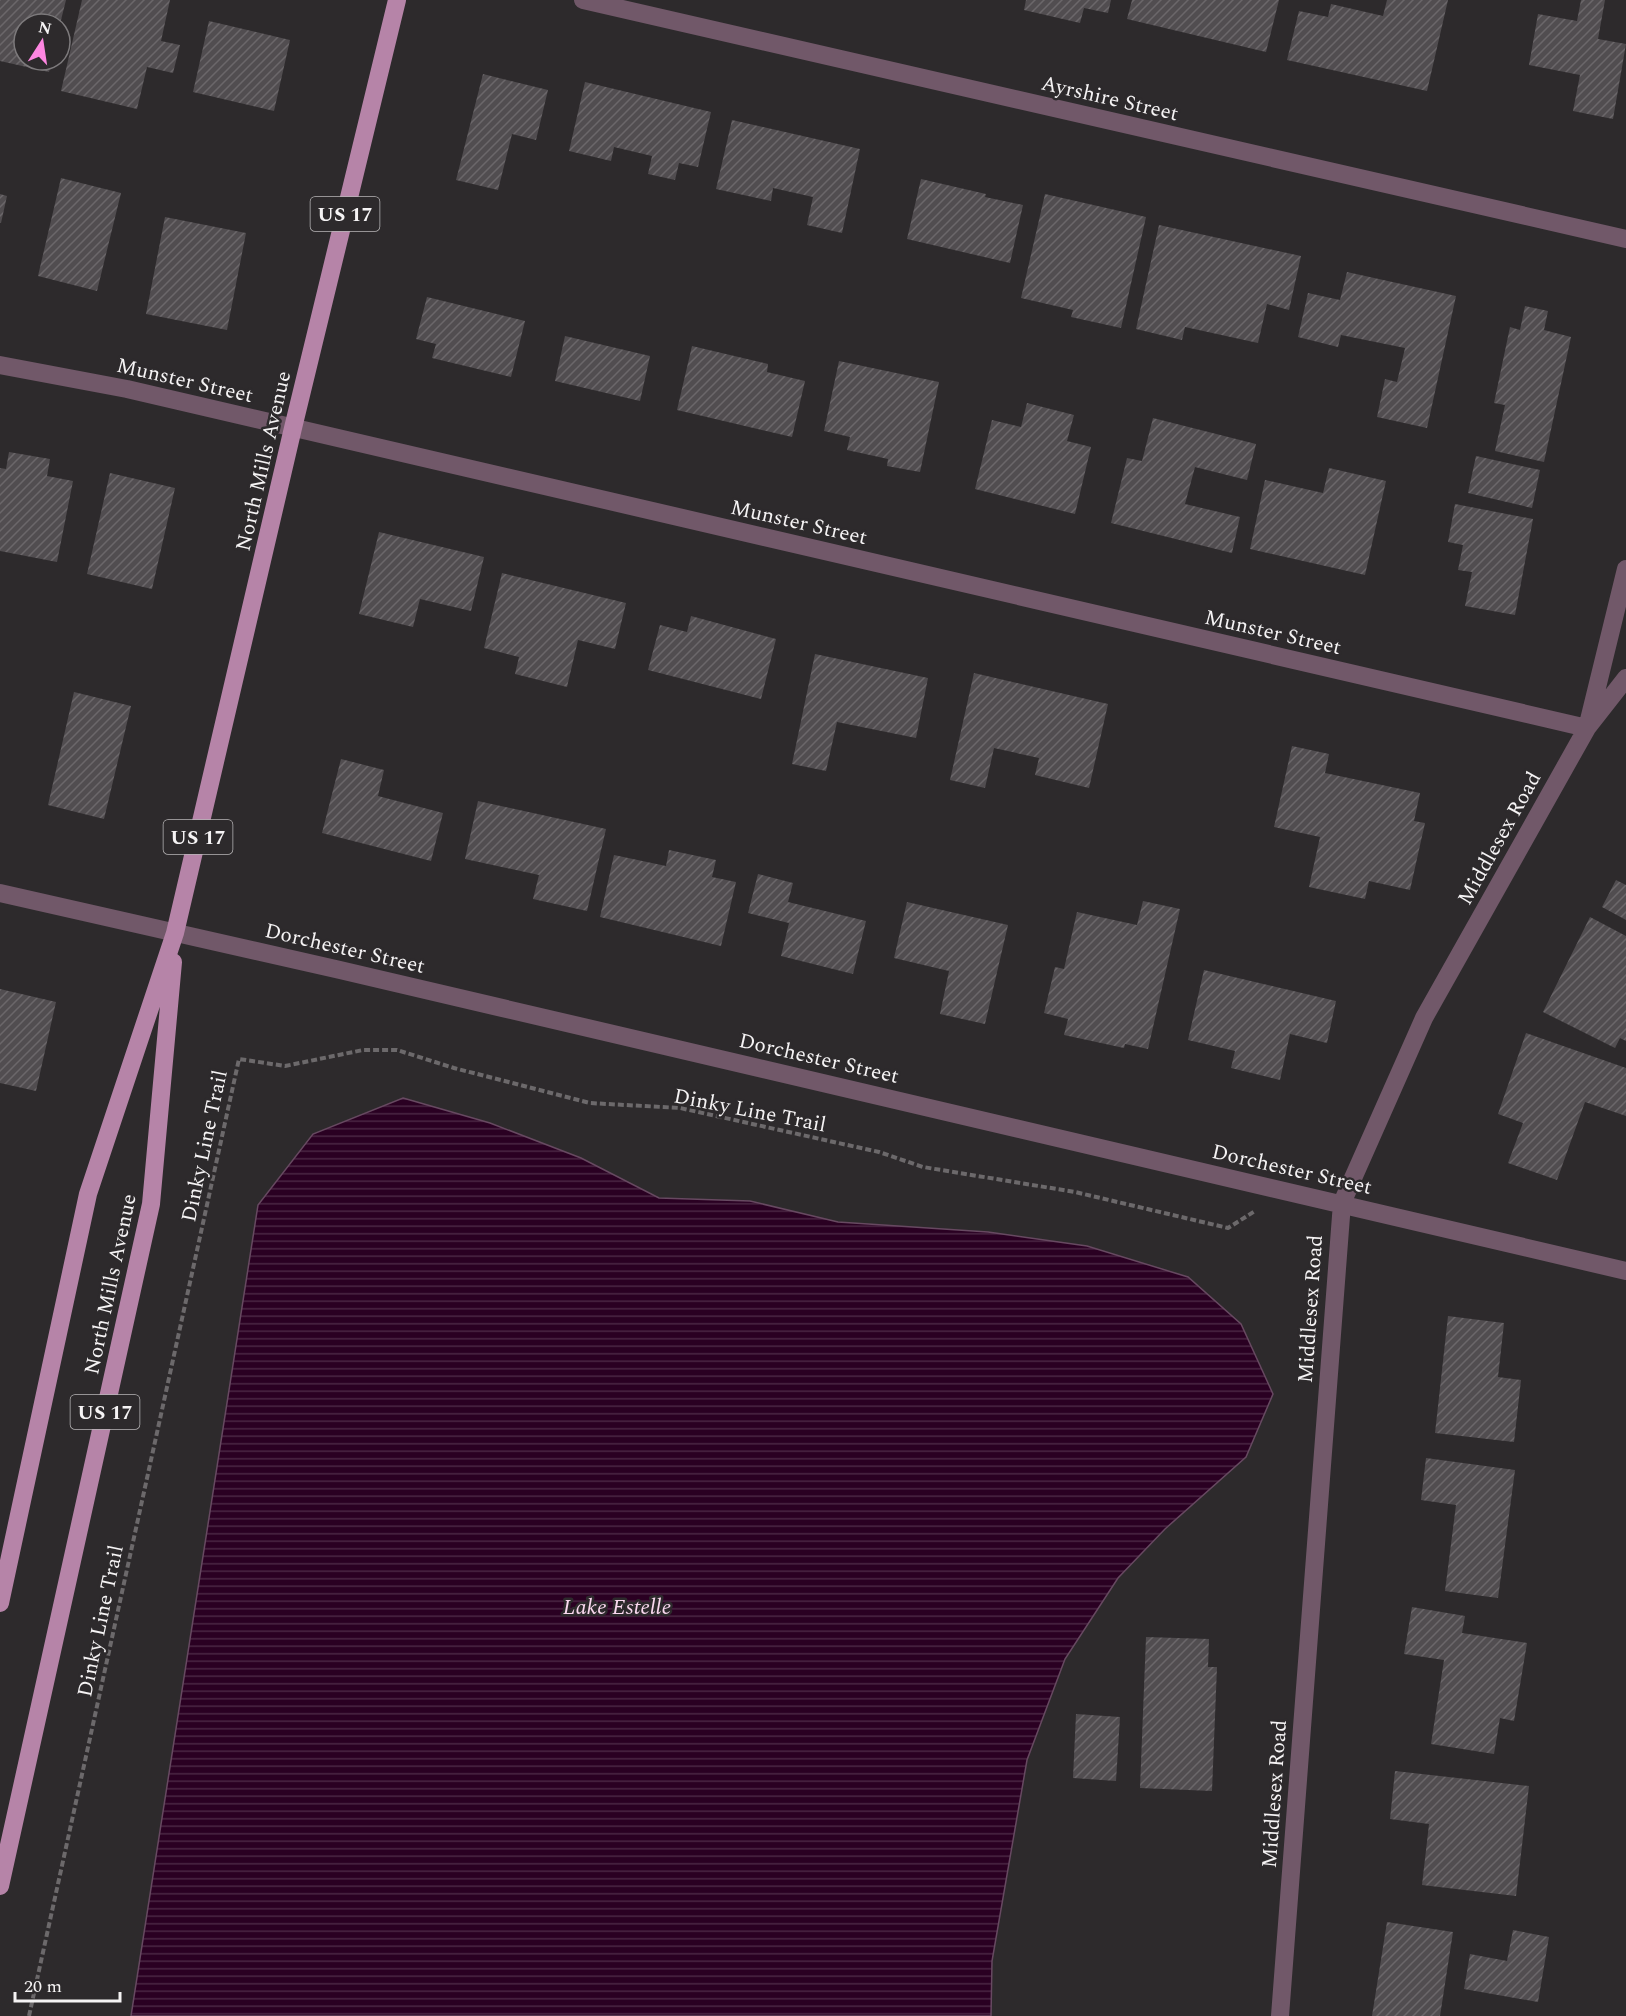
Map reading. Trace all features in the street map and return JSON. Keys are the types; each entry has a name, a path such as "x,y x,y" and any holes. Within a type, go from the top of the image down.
{"main road":[{"name":"North Mills Avenue","path":"0,1603 88,1194 175,933 293,428 397,0"},
{"name":"North Mills Avenue","path":"0,1886 151,1204 175,933"}],"street":[{"name":"Ayrshire Street","path":"583,0 1626,239"},
{"name":"Munster Street","path":"0,365 127,389 1587,728"},
{"path":"1587,728 1626,569"},
{"name":"Middlesex Road","path":"1280,2016 1342,1203 1424,1018 1587,728 1626,678"},
{"name":"Dorchester Street","path":"0,893 300,960 1626,1271"}],"path":[{"name":"Dinky Line Trail","path":"29,2016 239,1059 285,1066 363,1050 397,1050 454,1068 590,1103 680,1108 879,1152 923,1167 1075,1192 1228,1228 1288,1191"}],"water":[{"name":"Lake Estelle","path":"403,1098 490,1123 581,1158 659,1198 750,1201 838,1222 988,1232 1087,1246 1188,1277 1241,1324 1273,1394 1246,1457 1165,1529 1118,1578 1065,1659 1027,1760 992,1961 991,2016 131,2016 258,1205 313,1134"}],"building":[{"path":"0,0 66,0 63,12 12,12 12,64 0,61"},
{"path":"82,0 170,0 161,41 180,45 173,73 147,67 137,109 61,91 65,72 72,72 72,43"},
{"path":"1026,0 1111,0 1108,13 1084,8 1080,23 1024,10"},
{"path":"1132,0 1279,0 1266,52 1127,19"},
{"path":"1387,0 1448,0 1427,91 1287,60 1299,11 1328,17 1331,4 1383,16"},
{"path":"1581,0 1605,0 1598,39 1626,44 1613,119 1573,111 1580,75 1529,65 1538,14 1577,21"},
{"path":"209,21 290,40 274,111 193,92"},
{"path":"483,74 548,90 536,140 512,134 498,190 456,180"},
{"path":"585,82 711,112 698,167 679,163 675,180 648,174 652,156 614,147 611,161 569,151"},
{"path":"732,120 860,149 842,233 807,225 813,197 773,188 771,201 716,189"},
{"path":"61,178 121,193 97,291 38,276"},
{"path":"921,179 1023,205 1010,263 907,239"},
{"path":"0,194 7,196 1,223 0,223"},
{"path":"1045,194 1146,217 1121,328 1071,317 1073,310 1021,298"},
{"path":"165,217 246,233 227,330 146,314"},
{"path":"1159,225 1301,256 1289,310 1267,304 1258,343 1185,327 1182,340 1136,329"},
{"path":"1347,272 1456,296 1427,428 1377,417 1385,379 1397,382 1405,348 1341,335 1338,347 1298,337 1308,293 1340,300"},
{"path":"427,297 525,321 511,377 432,358 436,344 416,339"},
{"path":"1525,306 1548,311 1544,330 1571,337 1544,462 1495,451 1505,405 1494,403 1510,327 1520,330"},
{"path":"565,336 650,356 640,401 555,381"},
{"path":"692,346 768,364 767,372 805,381 792,437 677,410"},
{"path":"839,361 939,382 920,472 887,466 888,459 847,450 850,437 824,431"},
{"path":"1027,403 1074,415 1067,441 1091,447 1075,514 975,489 992,420 1021,427"},
{"path":"1153,418 1256,444 1247,480 1195,467 1185,504 1240,517 1232,553 1111,523 1127,458 1142,461"},
{"path":"9,452 50,459 47,476 73,481 57,562 0,551 0,468 6,469"},
{"path":"1476,456 1540,470 1532,508 1468,493"},
{"path":"1329,468 1386,481 1365,575 1250,549 1265,480 1323,493"},
{"path":"110,473 175,488 152,589 87,574"},
{"path":"1455,504 1533,519 1515,615 1465,606 1472,572 1458,570 1463,545 1448,542"},
{"path":"379,532 484,557 471,611 420,599 413,627 359,614"},
{"path":"502,573 626,603 615,649 578,640 567,687 515,674 519,657 484,648"},
{"path":"691,616 776,639 761,699 648,670 660,625 687,632"},
{"path":"815,654 928,678 916,738 837,722 826,771 792,764"},
{"path":"974,673 1108,704 1089,788 1035,775 1039,758 994,748 985,788 950,780"},
{"path":"74,692 131,706 104,819 48,805"},
{"path":"1292,746 1329,754 1325,773 1420,793 1414,821 1425,823 1410,890 1369,881 1365,899 1309,887 1320,837 1274,827"},
{"path":"341,759 384,770 378,796 443,813 431,861 322,833"},
{"path":"478,801 606,829 587,911 533,899 539,875 465,859"},
{"path":"669,850 716,860 712,877 736,882 721,946 600,917 614,855 666,866"},
{"path":"758,874 793,883 788,902 866,921 853,974 781,956 789,923 748,913"},
{"path":"1616,880 1626,885 1626,920 1602,907"},
{"path":"1143,901 1180,909 1148,1049 1125,1044 1124,1048 1064,1035 1068,1019 1044,1013 1055,967 1064,969 1077,912 1137,925"},
{"path":"907,902 1008,925 985,1024 940,1014 949,971 894,958"},
{"path":"1590,917 1626,936 1626,1041 1620,1038 1615,1048 1543,1012"},
{"path":"1204,970 1336,1001 1327,1043 1290,1034 1280,1080 1231,1068 1235,1051 1188,1040"},
{"path":"0,989 56,1002 36,1091 0,1083"},
{"path":"1526,1033 1626,1068 1626,1116 1585,1102 1557,1180 1508,1163 1523,1123 1498,1114"},
{"path":"1448,1316 1504,1323 1498,1377 1521,1380 1514,1442 1435,1433"},
{"path":"1426,1458 1515,1470 1498,1598 1445,1591 1456,1505 1421,1500"},
{"path":"1412,1607 1465,1616 1462,1633 1527,1643 1514,1721 1500,1718 1494,1754 1431,1744 1444,1660 1404,1654"},
{"path":"1146,1637 1209,1639 1208,1667 1217,1667 1212,1791 1140,1788"},
{"path":"1076,1714 1120,1717 1116,1781 1073,1778"},
{"path":"1395,1771 1529,1786 1516,1896 1422,1885 1429,1824 1390,1819"},
{"path":"1387,1922 1453,1932 1440,2016 1372,2016"},
{"path":"1513,1930 1549,1937 1538,2002 1464,1989 1470,1954 1507,1961"}]}
